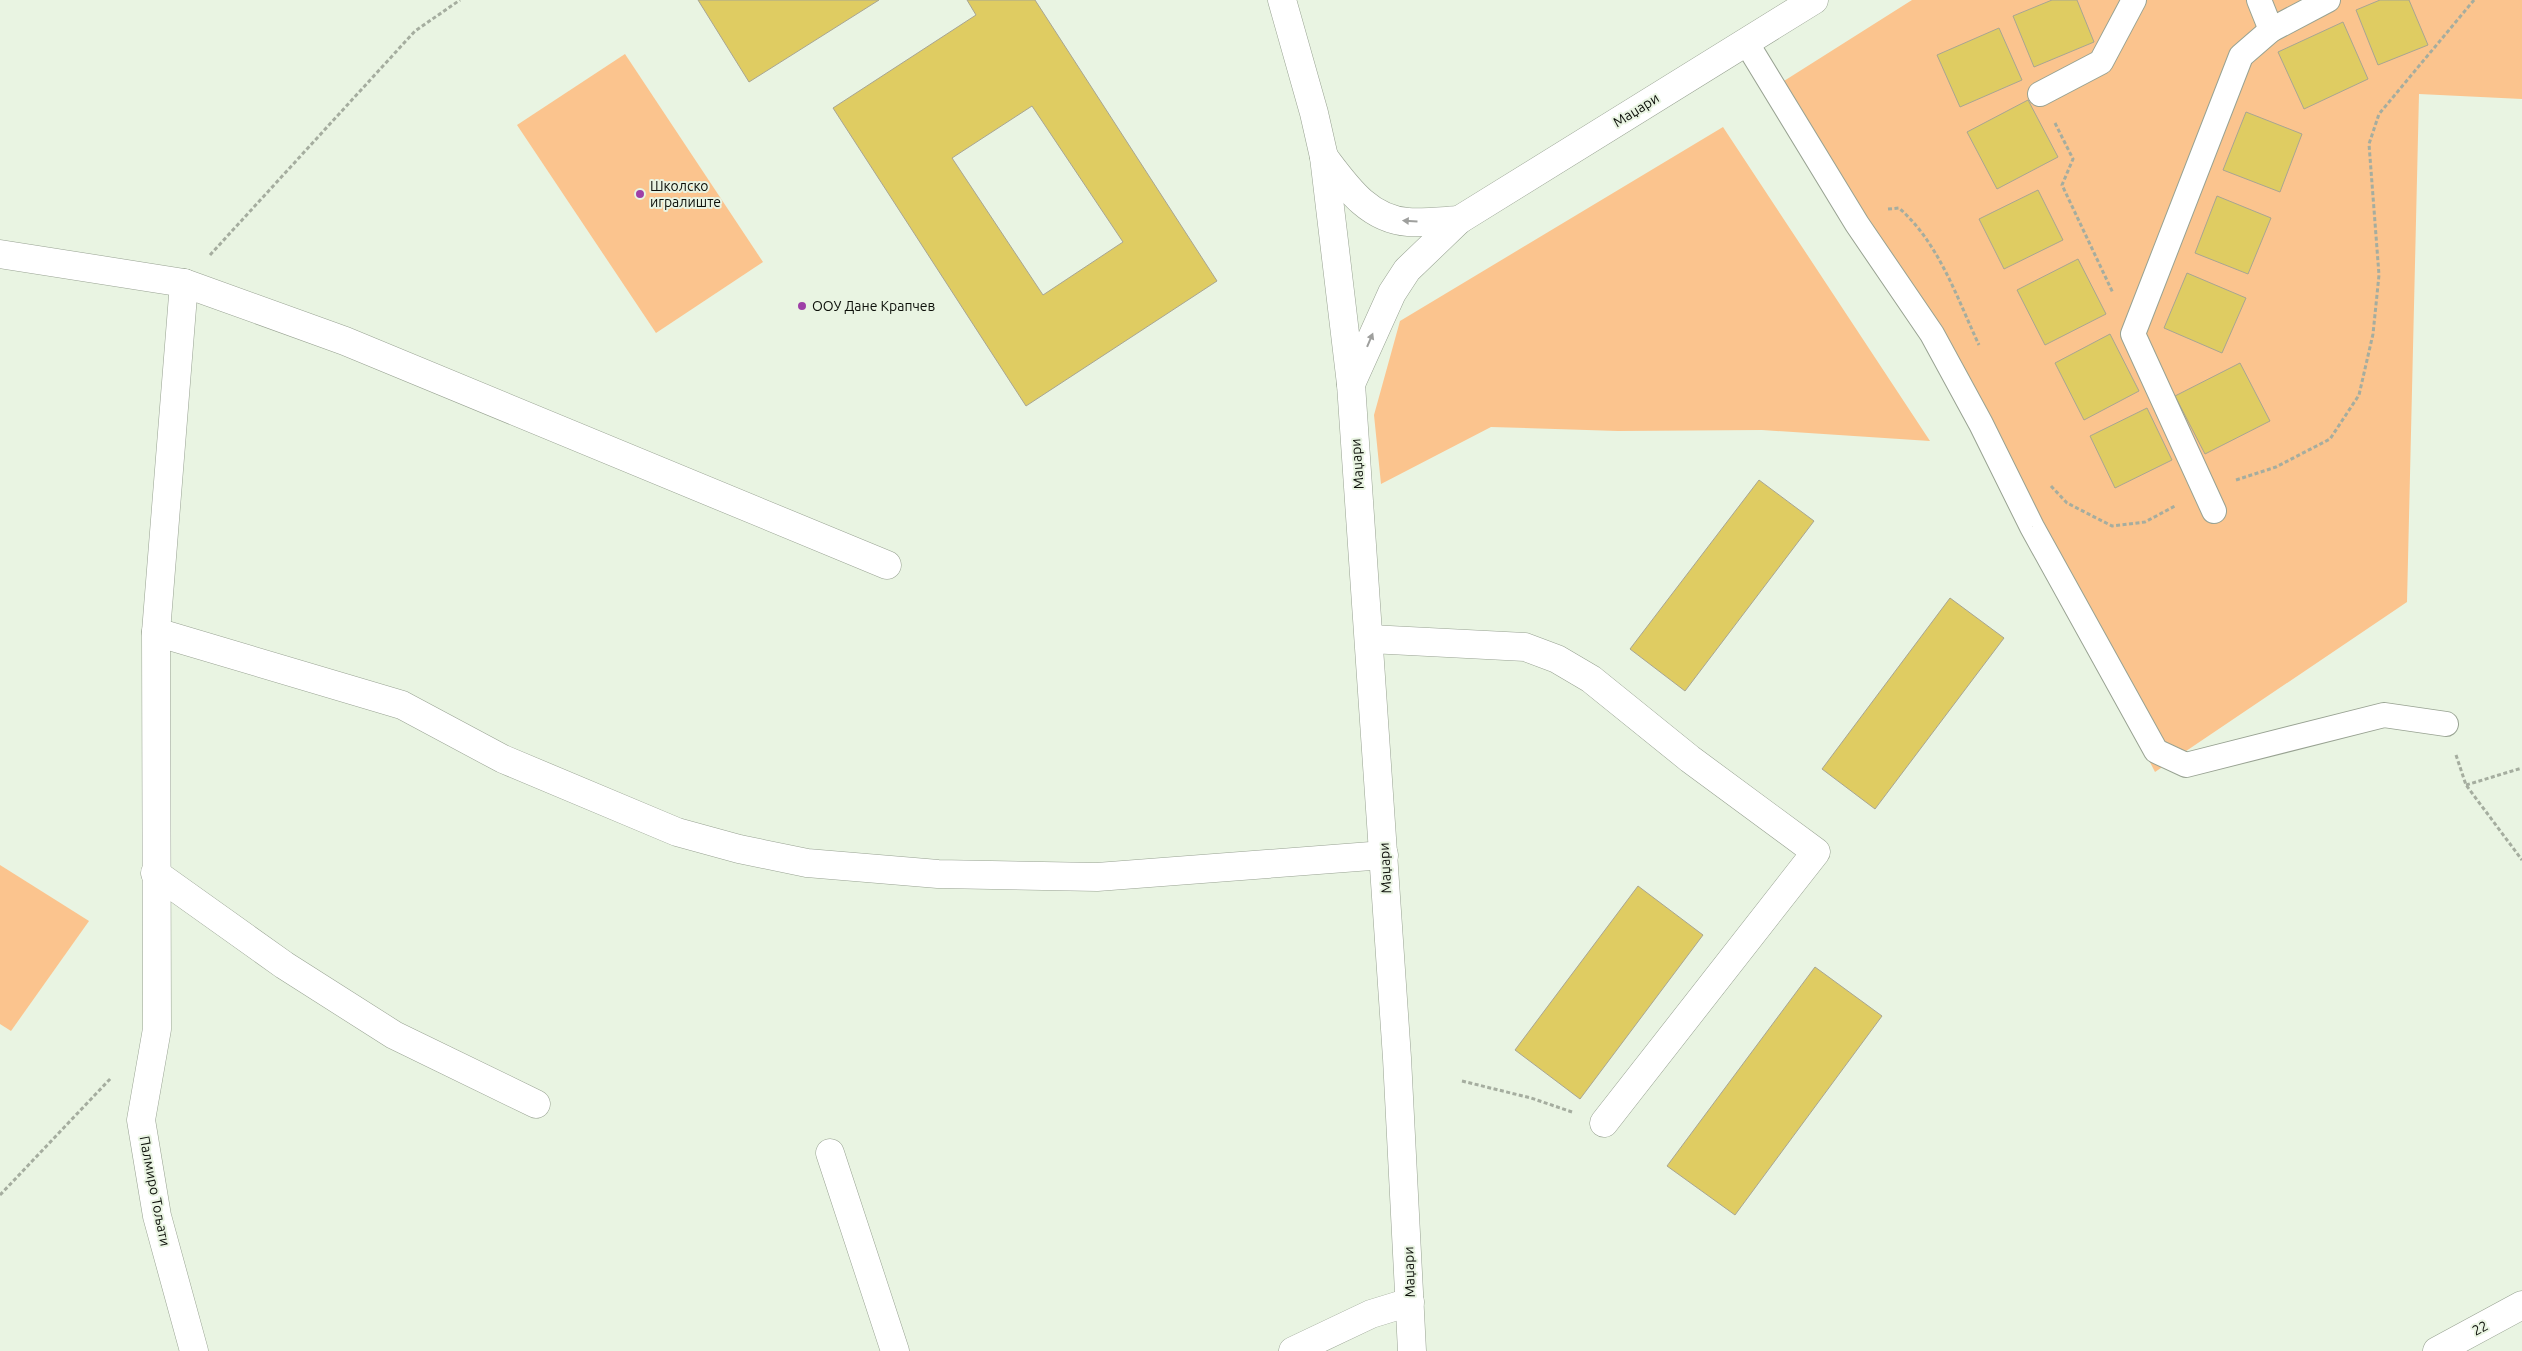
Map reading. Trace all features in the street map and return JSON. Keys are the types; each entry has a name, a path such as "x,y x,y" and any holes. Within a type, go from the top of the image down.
{"street":[{"name":"Маџари","path":"1282,0 1314,113 1324,157 1351,384 1384,855 1412,1351"},
{"name":"Маџари","path":"1351,384 1392,293 1407,270 1459,220 1814,0"},
{"name":"Маџари","path":"1324,157 1347,189 1364,205 1381,215 1407,222 1459,220"},
{"path":"0,254 184,283 345,340 887,565"},
{"name":"Палмиро Тољати","path":"184,283 156,632 157,1030 141,1120 157,1216 194,1351"},
{"path":"156,632 402,705 503,759 677,832 739,849 807,863 938,874 1096,878 1384,855"},
{"path":"1370,639 1525,647 1556,659 1591,679 1690,759 1816,852 1604,1123"},
{"path":"156,873 284,965 394,1035 536,1104"},
{"path":"830,1153 895,1351"},
{"path":"1293,1351 1371,1314 1410,1302"},
{"name":"22","path":"2437,1351 2522,1305"}],"lane":[{"path":"2040,94 2100,62 2134,0"},
{"path":"2259,0 2271,30"},
{"path":"2209,502 2133,334 2241,56 2271,30 2328,0"},
{"path":"1746,42 1857,224 1932,334 1981,424 2032,527 2156,751 2186,765 2384,715 2446,724"}],"path":[{"path":"184,283 415,31 460,0"},
{"path":"2049,483 2067,503 2112,526 2145,522 2209,502 2330,439 2359,395 2373,334 2379,275 2370,144 2378,114 2474,0"},
{"path":"2040,94 2073,159 2062,185 2133,334"},
{"path":"1857,224 1861,219 1877,211 1899,208 1914,221 1933,249 1984,354"},
{"path":"2446,724 2466,785 2522,860"},
{"path":"2466,785 2522,768"},
{"path":"0,1195 116,1073"},
{"path":"1462,1081 1531,1098 1604,1123"}],"shaded area":[{"path":"1912,0 2522,0 2522,99 2419,94 2407,602 2155,772 1932,334 1768,91"},
{"name":"Школско игралиште","path":"625,54 763,262 656,333 517,125"},
{"path":"1723,127 1930,441 1762,430 1618,431 1491,427 1381,484 1374,415 1400,321"},
{"path":"0,865 89,921 11,1031 0,1024"}],"building":[{"path":"698,0 879,0 749,82"},
{"path":"967,0 1035,0 1217,281 1026,406 833,108 976,15","holes":["1032,106 1123,242 1043,295 952,158"]},
{"path":"2052,0 2077,0 2094,42 2034,67 2013,16"},
{"path":"2380,0 2409,0 2428,45 2378,65 2356,10"},
{"path":"2343,22 2368,79 2304,109 2278,52"},
{"path":"1999,28 2022,80 1960,107 1937,55"},
{"path":"2028,100 2058,157 1997,189 1967,132"},
{"path":"2246,112 2302,134 2280,192 2223,170"},
{"path":"2038,190 2063,240 2004,269 1979,219"},
{"path":"2217,196 2271,218 2248,274 2195,253"},
{"path":"2078,259 2106,314 2045,345 2017,290"},
{"path":"2187,273 2246,298 2222,353 2164,328"},
{"path":"2110,334 2139,391 2084,420 2055,363"},
{"path":"2240,363 2270,421 2205,454 2175,396"},
{"path":"2147,408 2172,460 2115,488 2090,436"},
{"path":"1759,480 1814,521 1685,691 1630,649"},
{"path":"1950,598 2004,638 1875,809 1822,769"},
{"path":"1638,886 1703,935 1580,1099 1515,1050"},
{"path":"1815,967 1882,1016 1735,1215 1667,1166"}],"place":[{"name":"Школско игралиште","path":"640,194"},
{"name":"ООУ Дане Крапчев","path":"802,306"}]}
